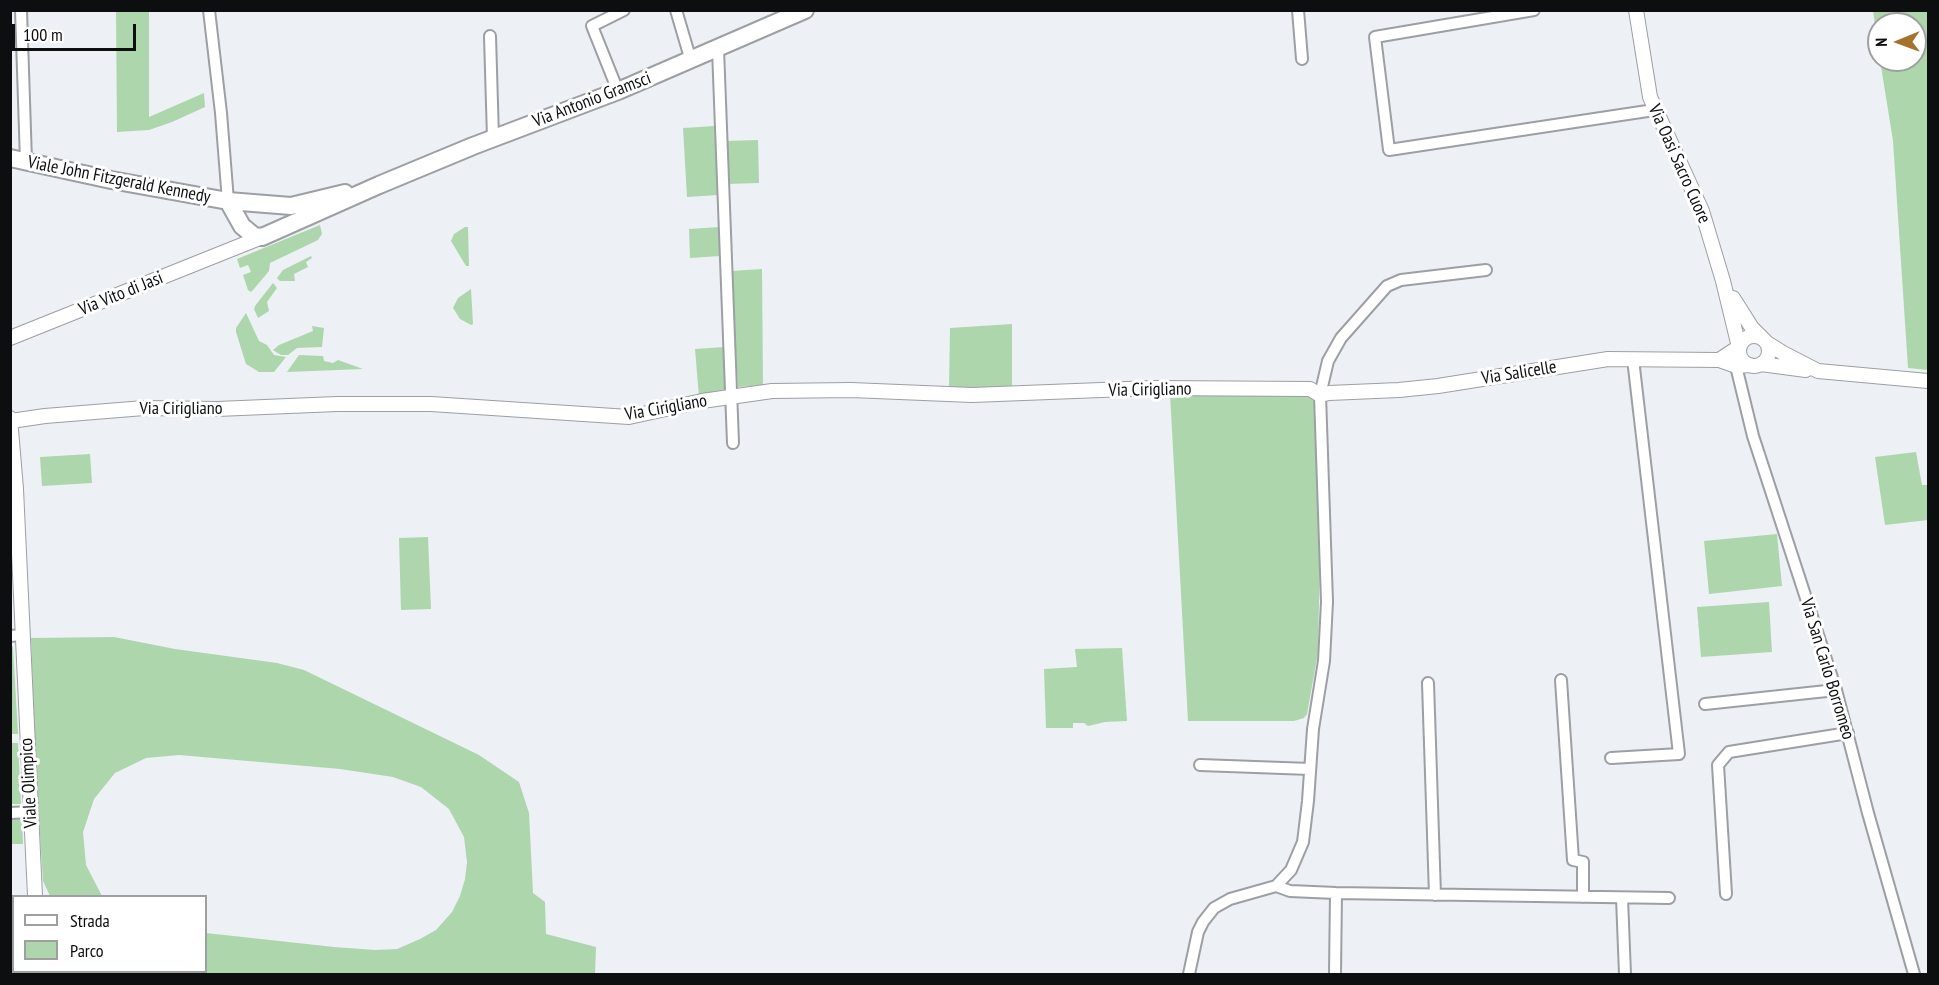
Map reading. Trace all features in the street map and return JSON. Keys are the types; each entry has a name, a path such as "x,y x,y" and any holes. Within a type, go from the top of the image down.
{"main road":[{"name":"Via Antonio Gramsci","path":"262,237 493,138 691,61 805,10"},
{"name":"Viale John Fitzgerald Kennedy","path":"18,160 111,180 228,201"},
{"name":"Via Antonio Gramsci","path":"228,201 291,206 379,185"},
{"path":"228,201 242,226 254,236 262,237"},
{"path":"242,226 247,217 267,203"},
{"path":"291,206 297,217 295,223"}],"street":[{"path":"18,160 21,10"},
{"path":"209,10 227,170 228,201"},
{"path":"618,91 592,26 624,10"},
{"path":"676,10 691,61"},
{"path":"1298,10 1302,59"},
{"path":"1534,10 1375,37 1389,150 1654,110"},
{"name":"Via Oasi Sacro Cuore","path":"1636,10 1647,84 1654,110 1696,195 1724,281 1740,347"},
{"path":"490,36 493,138"},
{"path":"718,49 733,444"},
{"path":"227,170 240,197 267,203"},
{"path":"232,249 242,226"},
{"name":"Via Vito di Jasi","path":"10,338 262,237"},
{"path":"1189,974 1198,932 1214,908 1230,899 1276,886 1291,870 1303,842 1312,729 1324,661 1327,602 1320,395 1328,361 1341,338 1387,286 1401,280 1486,270"},
{"name":"Via Oasi Sacro Cuore","path":"1724,281 1740,311 1765,341 1818,371 1929,381"},
{"path":"1749,336 1754,336 1765,341 1769,348 1767,357 1749,365 1742,360 1739,352 1741,342 1749,336"},
{"path":"1719,360 1740,347"},
{"name":"Via Salicelle","path":"1320,395 1438,386 1608,359 1719,360"},
{"path":"1611,758 1679,754 1633,359"},
{"path":"1719,360 1818,371"},
{"name":"Via San Carlo Borromeo","path":"1749,365 1753,436 1836,690 1914,975"},
{"name":"Via Cirigliano","path":"11,420 144,408 217,409 338,404 431,404 629,417 732,396 772,391 851,390 972,395 1153,388 1310,389 1320,395"},
{"name":"Viale Olimpico","path":"11,420 16,489 16,636 35,895"},
{"path":"1561,680 1573,860 1583,862 1582,897"},
{"path":"1428,683 1434,895"},
{"path":"1705,704 1836,690"},
{"path":"1726,894 1718,765 1729,752 1848,733"},
{"path":"1200,765 1310,769"},
{"path":"10,813 30,812"},
{"path":"1276,886 1290,891 1336,893 1669,898"},
{"path":"1335,975 1336,893"},
{"path":"1622,897 1624,975"}],"green space":[{"path":"116,11 149,11 149,117 204,93 205,107 149,130 117,132"},
{"path":"1928,11 1928,370 1908,368 1893,141 1882,72 1927,72 1927,12 1873,12"},
{"path":"715,126 718,195 687,197 683,128"},
{"path":"758,140 759,183 728,184 726,141"},
{"path":"320,225 322,234 318,240 270,263 269,271 251,292 248,290 243,275 251,272 248,265 240,268 237,259"},
{"path":"468,227 469,266 466,266 451,241 454,234"},
{"path":"720,227 721,256 690,258 689,229"},
{"path":"311,256 312,258 306,262 308,267 294,274 295,281 280,281 277,278 283,270"},
{"path":"762,269 763,385 738,387 731,271"},
{"path":"273,283 277,288 267,302 269,311 258,318 255,306"},
{"path":"471,289 473,324 471,325 460,319 453,308 458,298"},
{"path":"246,313 259,341 267,345 274,355 286,357 274,372 259,372 246,364 236,328"},
{"path":"1012,324 1012,390 949,388 950,328"},
{"path":"312,326 324,328 322,347 297,348 288,355 281,355 273,350 279,345 313,331"},
{"path":"725,347 726,391 699,397 695,349"},
{"path":"299,355 323,356 324,361 333,363 338,360 363,369 287,372"},
{"path":"1307,392 1315,397 1320,549 1318,653 1307,714 1304,718 1294,721 1188,721 1170,394"},
{"path":"1916,452 1922,485 1928,485 1928,520 1885,525 1875,457"},
{"path":"90,454 92,483 42,486 40,457"},
{"path":"1777,534 1782,586 1709,594 1704,541"},
{"path":"428,537 431,609 401,610 399,538"},
{"path":"1769,602 1772,652 1701,657 1697,607"},
{"path":"114,637 175,649 277,663 304,670 479,755 519,782 529,813 533,893 545,902 546,934 596,947 595,974 154,973 207,973 207,933 375,950 397,949 420,939 436,930 452,912 460,896 467,862 464,837 449,809 421,787 393,777 340,769 179,755 146,758 115,773 94,799 83,832 86,865 101,895 50,895 43,881 31,638"},
{"path":"11,645 13,647 18,734 11,734"},
{"path":"1122,648 1127,721 1105,722 1088,726 1084,723 1073,723 1073,728 1046,728 1044,669 1077,667 1075,649"},
{"path":"11,743 18,743 21,804 11,804"},
{"path":"10,817 22,817 23,844 11,844"},
{"path":"11,923 12,973 31,973 12,974"}]}
